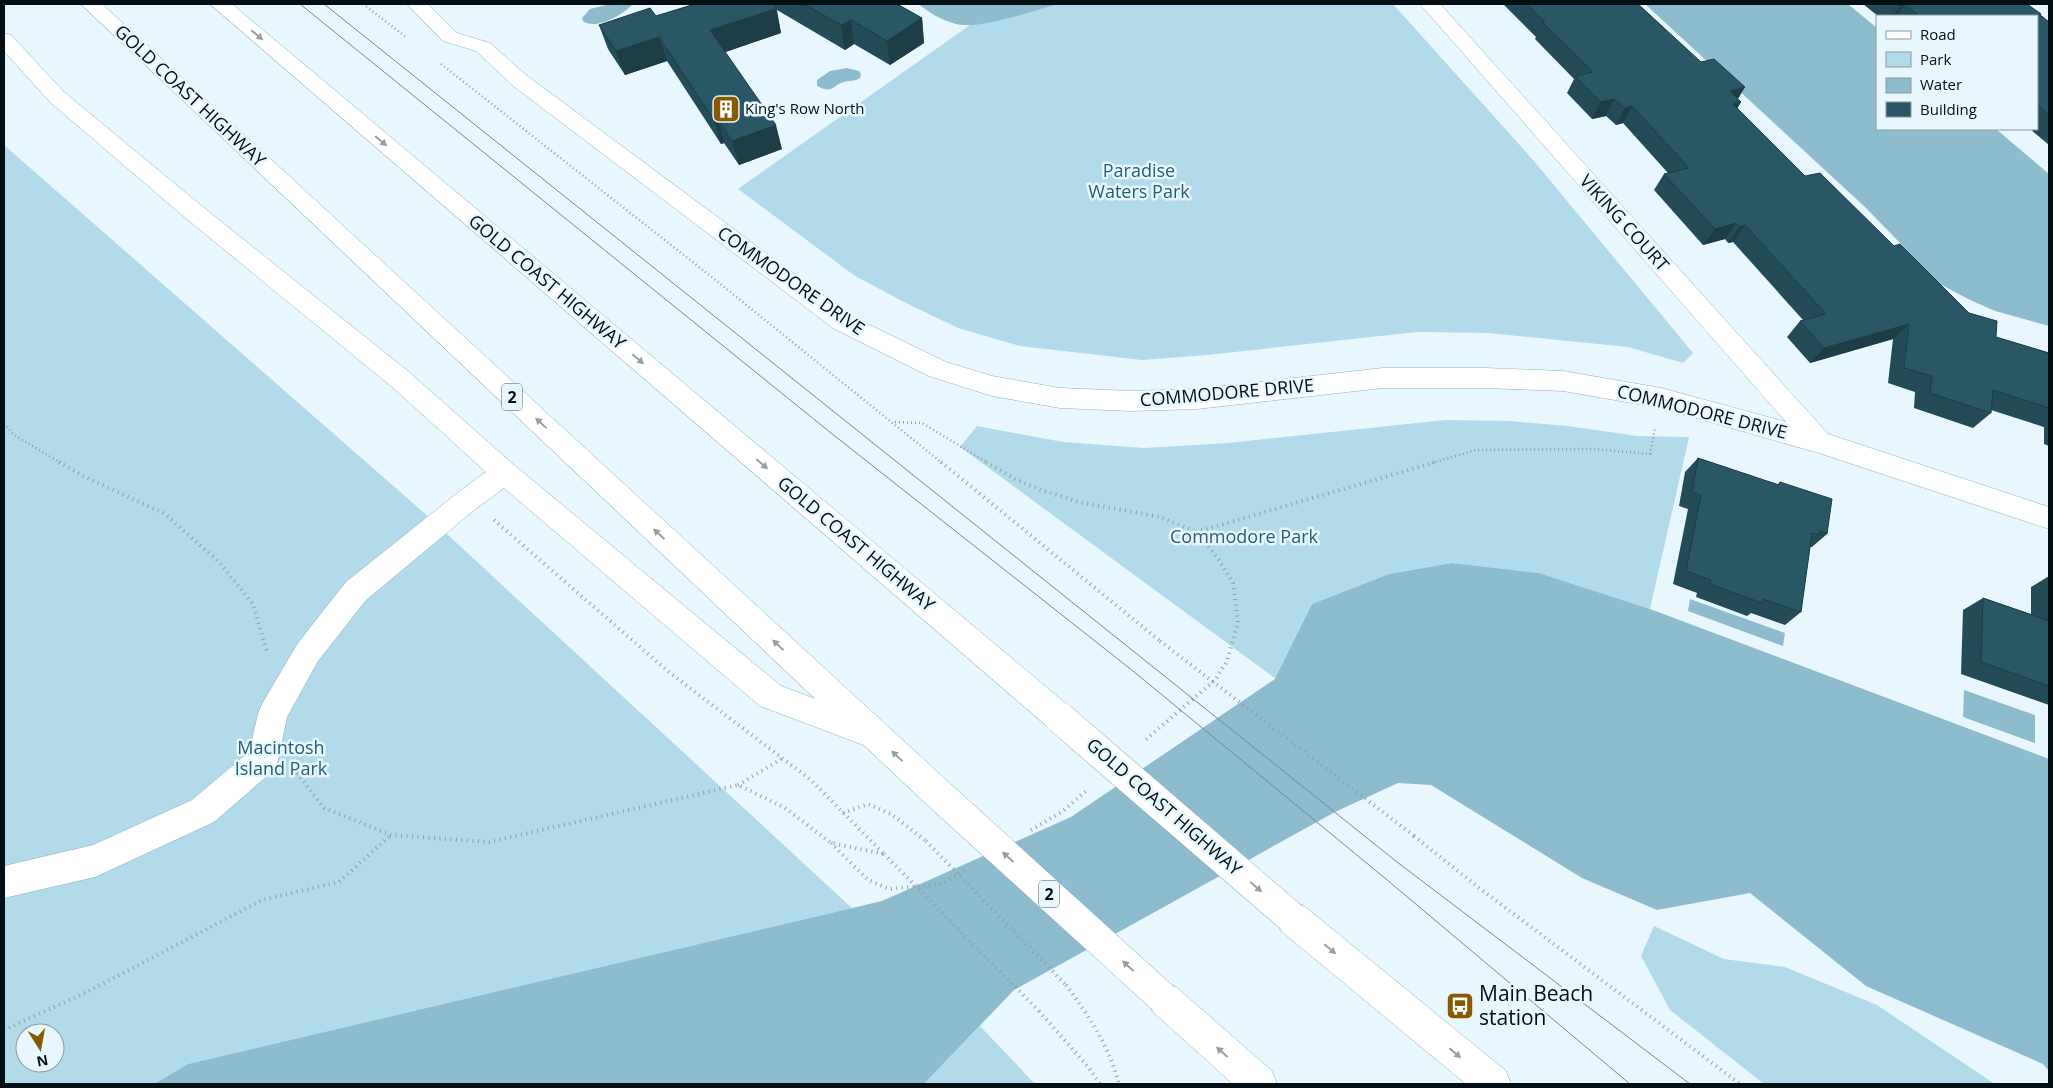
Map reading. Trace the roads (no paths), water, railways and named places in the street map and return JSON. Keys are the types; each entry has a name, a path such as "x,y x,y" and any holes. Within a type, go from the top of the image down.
{"main road":[{"name":"GOLD COAST HIGHWAY","path":"92,4 933,789 1258,1084"},
{"name":"GOLD COAST HIGHWAY","path":"220,4 1060,718 1292,918 1493,1084"},
{"name":"COMMODORE DRIVE","path":"417,4 450,37 483,47 519,80 842,322 938,369 992,386 1060,398 1131,401 1197,398 1383,378 1485,378 1563,381 1661,398 1819,442 2049,518"},
{"name":"VIKING COURT","path":"1430,4 1819,442"},
{"path":"4,39 57,97 190,209 400,379 505,473 771,696 875,735"},
{"path":"4,882 95,861 203,811 263,760 273,714 308,652 356,591 469,499 505,473"}],"water":[{"path":"610,4 633,4 617,16 602,23 589,24 583,21 582,18 590,9"},
{"path":"918,4 1059,4 992,22 966,25 945,20"},
{"path":"1645,4 1848,4 1876,27 1876,130 1997,130 2049,174 2049,326 1995,311 1940,284 1866,208"},
{"path":"847,68 859,71 860,78 840,83 830,89 817,86 817,80 830,71"},
{"path":"1452,563 1539,573 1650,609 2049,759 2049,1071 2043,1064 1866,986 1750,893 1657,910 1582,878 1431,785 1398,783 1335,812 1014,990 924,1084 154,1084 188,1064 882,901 1071,817 1275,679 1312,604 1389,574"},
{"path":"1690,599 1785,633 1783,646 1688,611"},
{"path":"1964,690 2035,715 2035,743 1963,717"}],"tram line":[{"path":"300,4 831,433 1133,671 1386,879 1630,1084"},
{"path":"324,4 1397,862 1690,1084"}],"place":[{"name":"King's Row North","path":"726,109"},
{"name":"Main Beach station","path":"1460,1006"}],"park label":[{"name":"Paradise Waters Park","path":"1139,181"},
{"name":"Commodore Park","path":"1244,537"},
{"name":"Macintosh Island Park","path":"281,758"}]}
